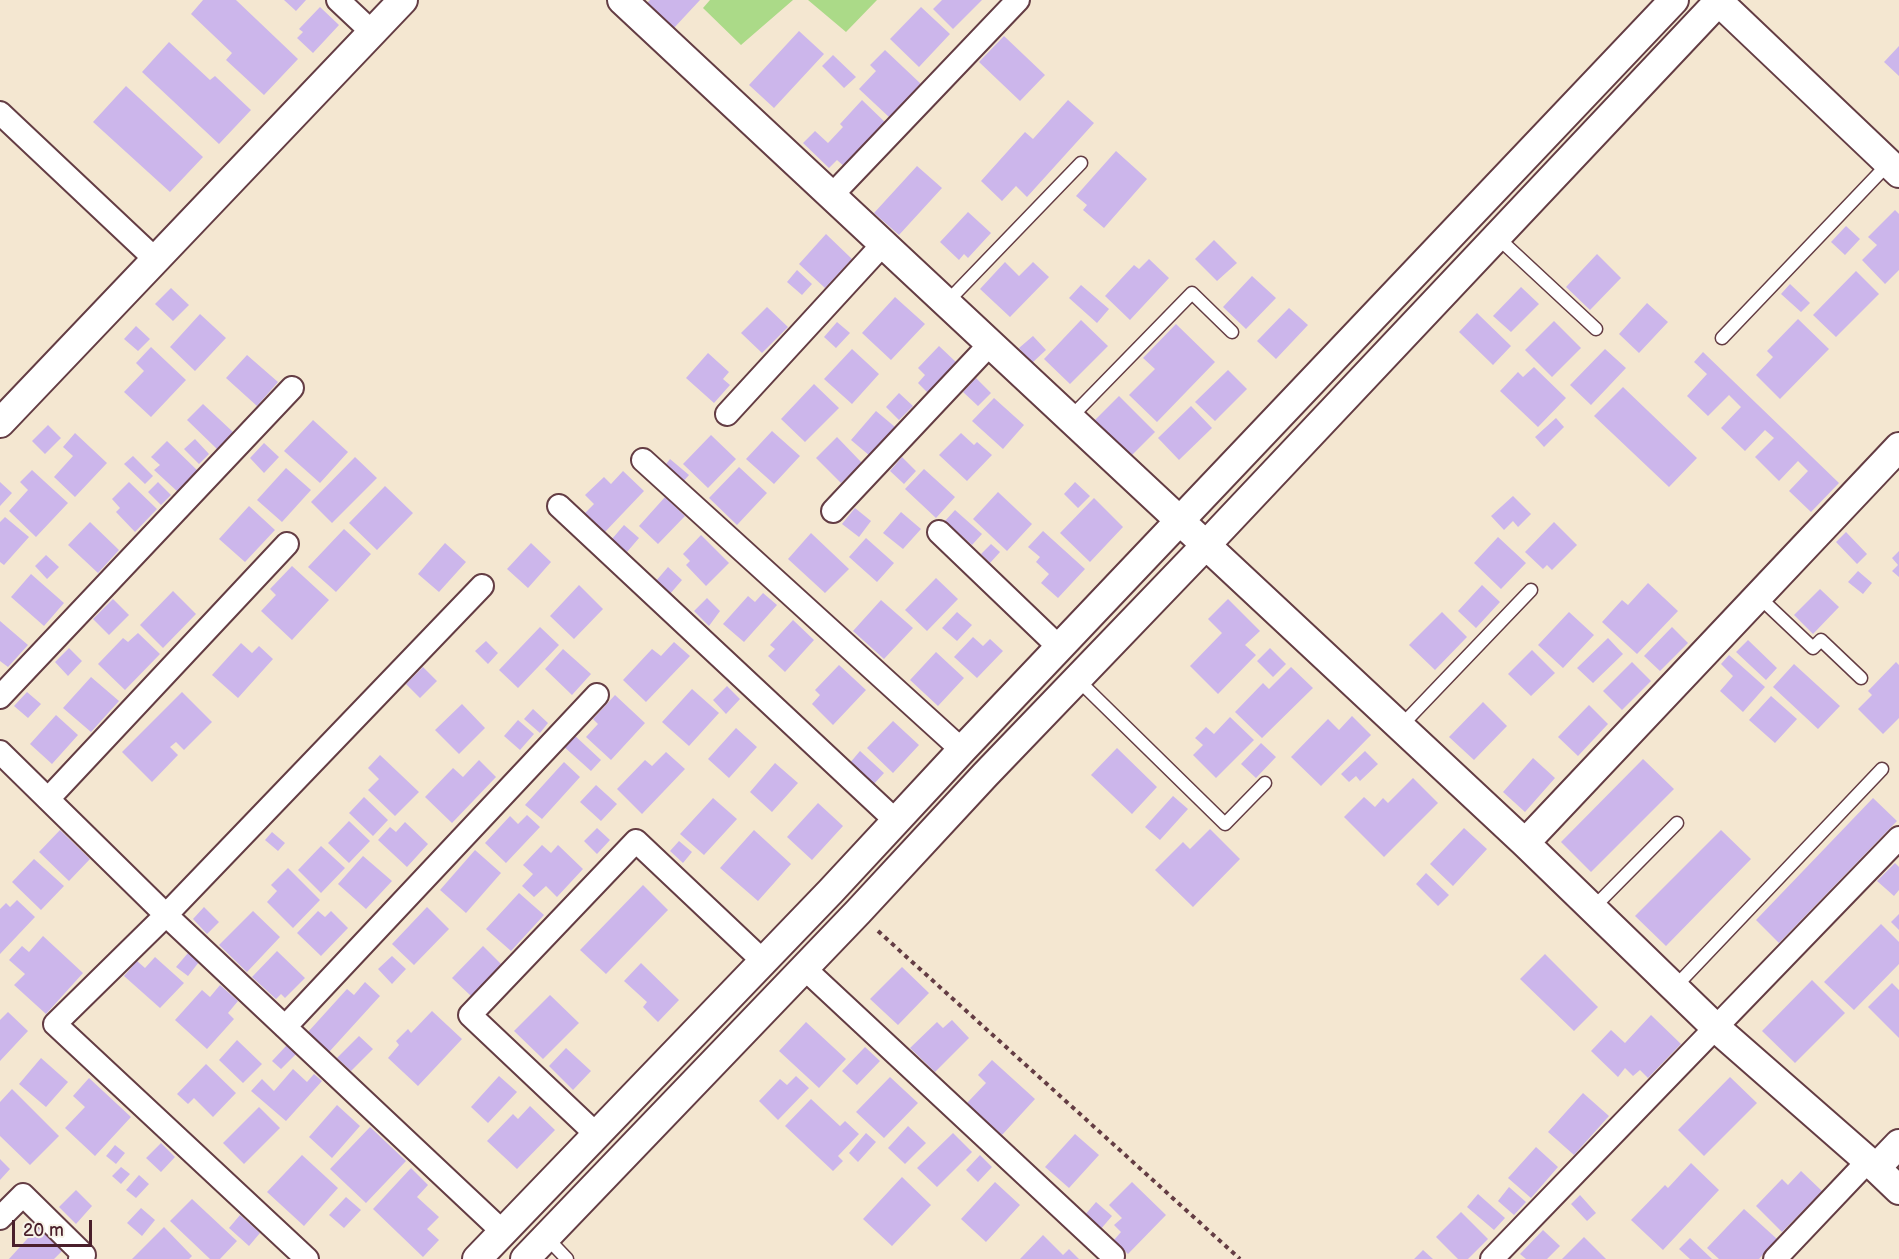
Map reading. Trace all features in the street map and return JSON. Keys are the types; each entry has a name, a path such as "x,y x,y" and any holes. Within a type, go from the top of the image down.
{"street":[{"path":"338,0 372,32"},
{"path":"0,423 403,0"},
{"path":"622,0 1525,843 1715,1027 1899,1190"},
{"path":"832,195 1018,0"},
{"path":"477,1259 763,961 1674,0"},
{"path":"525,1259 858,912 985,775 1206,545 1719,1 1894,168"},
{"path":"0,113 155,259"},
{"path":"727,414 884,243"},
{"path":"833,511 991,344"},
{"path":"0,697 292,388"},
{"path":"1525,843 1899,447"},
{"path":"643,460 962,750"},
{"path":"559,506 896,821"},
{"path":"939,532 1060,648"},
{"path":"48,799 287,544"},
{"path":"307,1259 55,1024 166,915 482,586"},
{"path":"285,1027 597,695"},
{"path":"0,752 166,915 503,1232"},
{"path":"1492,1259 1899,838"},
{"path":"597,1135 470,1015 636,841 763,961"},
{"path":"804,968 1113,1256"},
{"path":"1775,1259 1872,1164 1899,1144"},
{"path":"0,1218 23,1195 84,1254 80,1259"}],"lane":[{"path":"947,302 1081,163"},
{"path":"1722,338 1894,168"},
{"path":"1497,237 1596,329"},
{"path":"1070,418 1192,293 1232,332"},
{"path":"1400,727 1531,590"},
{"path":"1758,596 1813,648 1821,640 1861,678"},
{"path":"1077,679 1225,824 1265,783"},
{"path":"1674,988 1882,769"},
{"path":"1592,909 1677,823"},
{"path":"546,1237 567,1259"}],"path":[{"path":"858,912 1240,1259"}],"green space":[{"path":"710,0 793,0 741,45 703,8"},
{"path":"808,0 877,0 846,32"}],"building":[{"path":"203,0 236,0 298,59 264,95 226,60 232,53 191,14"},
{"path":"284,0 306,0 296,11"},
{"path":"650,0 700,0 673,29 646,4"},
{"path":"942,0 982,0 953,29 933,9"},
{"path":"320,7 339,25 313,53 297,38 303,32 299,29"},
{"path":"921,7 950,34 919,67 890,39"},
{"path":"799,31 824,54 774,108 749,85"},
{"path":"1004,36 1045,75 1020,101 979,62"},
{"path":"169,42 210,80 215,76 251,110 219,144 142,72"},
{"path":"1899,46 1899,76 1884,62"},
{"path":"885,50 921,84 889,117 859,89 876,71 870,65"},
{"path":"833,55 856,77 844,88 822,66"},
{"path":"126,86 203,157 170,192 93,122"},
{"path":"862,100 888,125 846,168 837,160 829,168 803,143 815,131 828,143 843,127 840,124"},
{"path":"1068,100 1094,123 1027,197 1016,186 1002,201 981,181 1025,132 1033,139"},
{"path":"1116,151 1147,179 1104,228 1083,210 1087,205 1076,196"},
{"path":"917,166 942,188 899,235 874,213"},
{"path":"1895,210 1899,214 1899,270 1885,284 1862,260 1877,245 1868,237"},
{"path":"968,212 991,233 968,258 964,254 959,260 940,242"},
{"path":"1846,226 1860,239 1845,255 1831,242"},
{"path":"826,234 852,259 825,288 799,264"},
{"path":"1214,240 1237,263 1217,281 1195,259"},
{"path":"1597,254 1621,278 1590,310 1566,287"},
{"path":"1149,259 1169,278 1130,320 1105,296 1134,265 1139,269"},
{"path":"1005,262 1019,276 1033,262 1049,277 1010,317 980,289"},
{"path":"797,270 812,284 802,295 787,282"},
{"path":"1856,271 1879,294 1836,337 1813,315"},
{"path":"1252,276 1276,298 1246,329 1223,307"},
{"path":"1790,284 1810,303 1801,312 1781,294"},
{"path":"1081,285 1109,309 1097,323 1069,298"},
{"path":"1521,287 1539,304 1511,332 1493,316"},
{"path":"171,288 189,305 173,321 155,304"},
{"path":"895,297 925,324 891,360 862,333"},
{"path":"1647,303 1668,322 1639,353 1619,334"},
{"path":"767,307 788,327 762,353 741,333"},
{"path":"1289,308 1308,325 1276,359 1257,341"},
{"path":"1477,313 1511,346 1493,365 1459,332"},
{"path":"200,314 226,338 195,371 170,347"},
{"path":"1798,319 1829,349 1780,399 1756,375 1773,357 1767,351"},
{"path":"1081,320 1108,346 1070,384 1044,359"},
{"path":"1554,321 1581,348 1552,377 1525,350"},
{"path":"837,322 850,333 836,348 824,337"},
{"path":"1176,324 1215,362 1157,422 1129,395 1155,369 1143,358"},
{"path":"136,326 150,339 138,351 124,339"},
{"path":"1033,336 1046,350 1032,363 1019,348"},
{"path":"939,346 957,363 928,393 918,383 925,375 918,368"},
{"path":"151,347 186,380 151,417 124,392 144,371 136,363"},
{"path":"852,349 879,374 852,404 824,379"},
{"path":"1605,349 1626,368 1591,405 1570,385"},
{"path":"1703,352 1839,483 1811,512 1789,491 1808,471 1798,461 1779,481 1755,457 1774,438 1765,430 1745,451 1721,428 1741,407 1729,395 1708,416 1687,396 1707,374 1694,362"},
{"path":"708,353 729,372 723,379 730,385 714,403 686,378"},
{"path":"247,355 278,382 257,406 226,378"},
{"path":"1534,367 1566,398 1538,427 1500,391 1518,372 1523,377"},
{"path":"1228,370 1247,389 1215,421 1195,402"},
{"path":"976,378 991,393 978,406 963,392"},
{"path":"814,384 839,408 805,442 781,419"},
{"path":"1623,387 1697,458 1669,487 1594,416"},
{"path":"899,393 913,406 899,420 886,407"},
{"path":"1119,396 1155,432 1129,458 1093,422"},
{"path":"994,398 1024,425 1003,449 972,421"},
{"path":"203,404 233,432 217,449 187,420"},
{"path":"1191,406 1212,428 1179,460 1158,438"},
{"path":"876,411 895,427 870,456 851,440"},
{"path":"1556,418 1564,427 1544,447 1535,437"},
{"path":"313,420 348,452 320,483 284,451"},
{"path":"48,425 61,438 45,454 32,441"},
{"path":"772,431 800,456 774,484 746,459"},
{"path":"75,433 107,463 75,497 54,477 73,456 63,447"},
{"path":"961,433 974,445 977,442 992,455 967,481 939,455"},
{"path":"711,435 736,459 708,488 683,464"},
{"path":"837,437 862,463 841,483 816,458"},
{"path":"195,439 209,454 199,464 184,449"},
{"path":"167,441 198,471 178,492 154,470 160,465 151,457"},
{"path":"264,443 279,457 264,473 250,458"},
{"path":"133,456 153,476 145,484 124,464"},
{"path":"355,457 377,478 332,523 311,502"},
{"path":"902,457 916,471 904,484 890,471"},
{"path":"670,459 689,475 681,484 663,468"},
{"path":"739,467 767,493 737,525 709,498"},
{"path":"286,468 311,490 282,522 257,500"},
{"path":"924,469 955,497 936,518 905,489"},
{"path":"32,470 68,503 36,537 9,511 28,490 20,482"},
{"path":"623,471 644,491 604,533 584,514 594,504 585,495 604,477 611,484"},
{"path":"0,482 12,493 0,506"},
{"path":"129,482 157,509 135,532 116,512 120,508 112,499"},
{"path":"158,482 171,495 161,505 148,492"},
{"path":"1075,482 1090,496 1078,508 1064,494"},
{"path":"385,486 413,513 377,550 349,523"},
{"path":"998,492 1032,524 1007,551 973,519"},
{"path":"1513,496 1531,514 1518,527 1513,521 1504,530 1491,516"},
{"path":"665,497 685,516 658,544 639,526"},
{"path":"1094,498 1123,527 1090,562 1060,533"},
{"path":"249,506 275,530 245,562 219,539"},
{"path":"855,508 871,521 859,537 842,524"},
{"path":"955,510 982,534 972,545 945,521"},
{"path":"901,512 921,529 903,549 883,533"},
{"path":"5,517 29,537 4,565 0,562 0,522"},
{"path":"90,522 119,550 98,573 68,545"},
{"path":"1554,522 1577,545 1552,570 1547,565 1543,569 1525,552"},
{"path":"624,525 639,538 627,552 612,539"},
{"path":"344,529 371,554 336,592 308,567"},
{"path":"1043,531 1085,569 1058,598 1041,583 1049,574 1036,562 1040,557 1028,547"},
{"path":"1846,532 1867,554 1857,564 1836,542"},
{"path":"811,533 849,569 825,593 788,559"},
{"path":"701,535 729,563 706,586 686,565 690,561 683,554"},
{"path":"1498,537 1526,563 1501,589 1474,563"},
{"path":"866,538 894,563 877,582 849,557"},
{"path":"445,543 466,562 439,592 418,574"},
{"path":"531,543 551,562 528,588 507,569"},
{"path":"991,544 1000,552 990,563 981,554"},
{"path":"1899,551 1899,577 1892,571 1898,565 1892,558"},
{"path":"46,555 59,567 47,579 35,566"},
{"path":"292,566 329,600 292,640 261,611 276,595 270,589"},
{"path":"668,567 682,580 670,594 656,581"},
{"path":"1858,571 1872,583 1863,594 1848,582"},
{"path":"31,574 64,603 44,626 11,597"},
{"path":"936,578 958,599 927,631 905,610"},
{"path":"1648,583 1678,611 1637,654 1602,622 1622,600 1628,605"},
{"path":"579,585 603,609 574,639 550,616"},
{"path":"1482,585 1500,602 1476,628 1458,611"},
{"path":"1820,589 1839,607 1813,634 1794,615"},
{"path":"173,591 196,614 163,648 140,625"},
{"path":"763,593 777,605 744,642 723,624 748,596 755,602"},
{"path":"707,598 720,611 709,626 694,611"},
{"path":"113,599 129,615 109,635 93,619"},
{"path":"1228,599 1260,631 1245,645 1256,655 1218,694 1190,666 1222,633 1208,619"},
{"path":"881,600 913,628 884,659 853,631"},
{"path":"957,612 972,625 957,641 942,628"},
{"path":"1442,612 1467,637 1435,670 1409,645"},
{"path":"1569,612 1594,635 1563,668 1538,645"},
{"path":"793,620 814,640 785,672 768,656 775,649 770,645"},
{"path":"0,621 28,645 8,667 0,661"},
{"path":"540,627 559,645 518,688 499,670"},
{"path":"1672,627 1688,643 1660,671 1644,656"},
{"path":"138,633 160,654 125,690 98,664 123,638 128,642"},
{"path":"973,637 983,646 990,639 1003,651 977,678 954,657"},
{"path":"1608,638 1623,654 1593,683 1577,668"},
{"path":"1748,640 1777,668 1766,680 1736,652"},
{"path":"486,641 498,653 488,664 475,651"},
{"path":"674,642 690,656 646,702 623,680 652,649 661,656"},
{"path":"241,643 252,653 259,646 273,659 238,698 212,675"},
{"path":"69,648 82,661 68,676 55,662"},
{"path":"1270,648 1286,664 1273,677 1257,661"},
{"path":"563,649 591,674 572,695 545,669"},
{"path":"1532,650 1555,673 1531,696 1508,674"},
{"path":"936,652 964,678 938,706 910,680"},
{"path":"1729,655 1765,687 1743,712 1720,691 1733,676 1721,664"},
{"path":"1632,662 1651,681 1622,710 1603,691"},
{"path":"1896,662 1899,665 1899,718 1883,734 1858,709 1872,695 1868,691"},
{"path":"1794,664 1840,706 1818,729 1773,687"},
{"path":"839,665 866,690 833,725 812,704 820,695 815,690"},
{"path":"423,667 437,681 420,698 406,684"},
{"path":"1291,667 1313,688 1262,738 1235,712 1263,683 1269,689"},
{"path":"91,677 119,701 91,732 63,708"},
{"path":"727,686 740,699 726,714 713,700"},
{"path":"692,689 719,713 689,746 662,722"},
{"path":"27,692 41,704 28,718 14,706"},
{"path":"182,692 212,722 184,750 176,742 170,747 178,755 152,782 122,752"},
{"path":"615,695 645,723 611,760 586,737 598,724 593,719"},
{"path":"1771,696 1797,719 1775,743 1749,720"},
{"path":"1483,702 1507,726 1474,760 1449,737"},
{"path":"462,704 485,728 459,754 435,730"},
{"path":"1589,705 1608,724 1578,756 1558,737"},
{"path":"533,709 548,723 540,733 524,719"},
{"path":"56,715 78,735 52,764 30,744"},
{"path":"1352,716 1371,735 1321,786 1291,757 1328,719 1339,730"},
{"path":"1230,717 1254,740 1216,778 1193,755 1203,745 1195,738 1206,727 1214,734"},
{"path":"518,720 534,734 520,750 504,736"},
{"path":"893,721 919,745 893,773 867,748"},
{"path":"736,728 757,747 729,778 708,759"},
{"path":"572,733 601,760 591,771 562,745"},
{"path":"1261,743 1276,757 1256,778 1241,764"},
{"path":"1117,748 1157,787 1132,814 1091,775"},
{"path":"860,751 884,773 873,785 849,764"},
{"path":"1365,751 1378,764 1360,781 1356,776 1349,782 1341,774"},
{"path":"666,752 685,769 642,814 617,789 645,760 652,766"},
{"path":"380,755 419,792 395,816 368,790 379,779 368,768"},
{"path":"1533,758 1555,778 1525,812 1503,792"},
{"path":"1643,759 1674,789 1591,872 1561,842"},
{"path":"479,760 496,777 452,823 425,797 453,768 463,777"},
{"path":"564,762 580,777 542,819 525,805"},
{"path":"775,763 798,783 772,812 750,792"},
{"path":"1413,778 1438,803 1384,857 1344,817 1364,797 1375,807 1383,798 1388,803"},
{"path":"596,785 617,804 601,821 580,802"},
{"path":"1173,796 1188,809 1160,840 1145,827"},
{"path":"364,797 388,820 373,836 349,813"},
{"path":"713,798 737,819 704,855 680,834"},
{"path":"1873,798 1897,821 1779,943 1756,920"},
{"path":"818,803 843,826 812,860 787,837"},
{"path":"527,815 540,827 506,863 485,843 510,816 518,824"},
{"path":"349,821 370,841 349,863 328,843"},
{"path":"405,822 428,844 407,867 378,840 390,827 396,832"},
{"path":"597,828 610,840 597,854 584,841"},
{"path":"1464,828 1487,849 1453,886 1430,864"},
{"path":"1210,829 1240,859 1193,907 1155,870 1183,842 1190,849"},
{"path":"60,830 90,859 69,881 39,852"},
{"path":"754,830 791,864 758,901 720,868"},
{"path":"1721,830 1751,859 1666,946 1635,916"},
{"path":"272,832 285,843 278,851 265,840"},
{"path":"679,841 692,852 683,863 670,851"},
{"path":"542,845 551,853 558,845 583,869 557,897 546,886 534,897 522,886 533,874 523,865"},
{"path":"321,846 345,868 321,893 298,870"},
{"path":"475,850 501,873 466,913 440,890"},
{"path":"363,856 392,881 366,909 338,884"},
{"path":"34,859 64,886 41,910 12,882"},
{"path":"1895,863 1899,867 1899,890 1894,896 1877,881"},
{"path":"288,868 320,900 293,928 267,902 277,891 271,885"},
{"path":"1426,873 1449,895 1438,906 1416,884"},
{"path":"643,885 668,910 606,974 580,950"},
{"path":"519,893 544,915 511,951 486,929"},
{"path":"17,900 35,917 0,954 0,909 6,903 10,907"},
{"path":"204,907 219,922 207,934 193,919"},
{"path":"427,907 449,929 414,965 392,944"},
{"path":"253,911 280,937 247,972 219,945"},
{"path":"318,911 325,917 331,911 348,928 321,956 297,933"},
{"path":"1899,914 1899,930 1891,922"},
{"path":"1881,924 1899,942 1899,964 1854,1010 1824,982"},
{"path":"43,936 83,973 46,1014 14,985 25,974 9,960 22,946 29,952"},
{"path":"483,946 502,965 471,996 452,978"},
{"path":"277,951 305,978 285,998 281,994 276,999 252,977"},
{"path":"188,953 199,962 188,976 176,967"},
{"path":"1545,954 1598,1007 1574,1031 1520,979"},
{"path":"392,956 406,969 392,984 378,969"},
{"path":"155,957 184,983 160,1008 124,976 137,961 145,968"},
{"path":"641,963 679,1000 658,1022 643,1007 647,1002 624,981"},
{"path":"902,967 929,993 898,1025 870,999"},
{"path":"1812,980 1845,1013 1795,1063 1762,1031"},
{"path":"365,982 380,996 329,1052 308,1032 347,989 354,995"},
{"path":"1892,983 1899,990 1899,1038 1868,1007"},
{"path":"220,985 238,1001 228,1013 234,1019 207,1049 175,1020 202,990 210,997"},
{"path":"550,995 579,1023 543,1059 514,1031"},
{"path":"432,1011 462,1039 418,1086 388,1058 399,1045 396,1041 408,1029 411,1033"},
{"path":"8,1012 28,1031 0,1061 0,1020"},
{"path":"1651,1015 1681,1044 1648,1078 1640,1070 1633,1076 1625,1068 1618,1077 1591,1051 1611,1030 1625,1043"},
{"path":"952,1020 969,1038 935,1072 910,1048 937,1022 943,1028"},
{"path":"806,1022 846,1059 819,1088 779,1051"},
{"path":"359,1036 373,1049 351,1071 337,1058"},
{"path":"237,1040 262,1064 243,1083 219,1060"},
{"path":"287,1045 296,1054 281,1069 272,1061"},
{"path":"865,1047 880,1061 857,1085 842,1071"},
{"path":"566,1048 591,1071 573,1090 549,1066"},
{"path":"41,1058 68,1082 46,1107 19,1084"},
{"path":"992,1060 1035,1099 1002,1135 967,1103 986,1083 978,1075"},
{"path":"206,1064 236,1093 213,1117 194,1098 188,1104 177,1094"},
{"path":"293,1069 307,1082 314,1074 322,1081 286,1121 251,1091 262,1079 274,1091"},
{"path":"499,1076 517,1092 488,1123 471,1107"},
{"path":"796,1076 809,1088 778,1120 759,1101 780,1079 787,1085"},
{"path":"890,1077 918,1103 884,1138 856,1112"},
{"path":"1730,1077 1757,1103 1704,1156 1678,1130"},
{"path":"89,1078 131,1117 95,1156 65,1128 85,1107 73,1096"},
{"path":"12,1089 59,1136 30,1165 0,1136 0,1102"},
{"path":"1583,1093 1609,1116 1574,1155 1548,1132"},
{"path":"811,1099 840,1126 845,1121 859,1134 838,1156 843,1161 833,1171 785,1126"},
{"path":"337,1105 360,1126 332,1158 309,1137"},
{"path":"530,1106 555,1130 517,1169 487,1141 513,1114 518,1119"},
{"path":"259,1107 280,1128 244,1164 223,1143"},
{"path":"908,1126 926,1143 905,1164 888,1148"},
{"path":"370,1127 406,1161 366,1203 330,1169"},
{"path":"866,1133 876,1142 858,1162 849,1153"},
{"path":"953,1133 972,1152 937,1187 917,1168"},
{"path":"1075,1134 1099,1155 1069,1188 1045,1167"},
{"path":"161,1143 175,1157 161,1172 146,1158"},
{"path":"115,1145 125,1153 116,1164 106,1156"},
{"path":"1536,1147 1558,1167 1531,1198 1508,1178"},
{"path":"302,1155 338,1188 304,1226 267,1192"},
{"path":"980,1155 992,1167 978,1182 966,1170"},
{"path":"0,1159 10,1169 0,1180"},
{"path":"1691,1163 1719,1190 1663,1250 1631,1220 1665,1185 1668,1188"},
{"path":"121,1167 130,1174 121,1184 112,1176"},
{"path":"411,1168 428,1185 417,1197 439,1217 427,1229 439,1240 423,1257 373,1209"},
{"path":"1801,1171 1822,1191 1782,1232 1756,1206 1782,1179 1788,1185"},
{"path":"139,1175 149,1184 136,1198 126,1190"},
{"path":"902,1177 931,1205 892,1246 863,1219"},
{"path":"995,1182 1020,1205 986,1242 961,1219"},
{"path":"1132,1182 1166,1215 1128,1254 1114,1240 1121,1232 1114,1225 1122,1218 1109,1205"},
{"path":"1509,1187 1526,1202 1514,1215 1498,1201"},
{"path":"76,1190 92,1206 76,1224 59,1207"},
{"path":"1478,1194 1505,1218 1494,1230 1467,1207"},
{"path":"1580,1195 1596,1213 1587,1221 1571,1204"},
{"path":"346,1197 361,1210 344,1228 329,1215"},
{"path":"192,1199 237,1241 220,1259 210,1259 170,1221"},
{"path":"1096,1202 1112,1216 1100,1230 1084,1216"},
{"path":"141,1208 155,1220 142,1236 127,1223"},
{"path":"1744,1209 1777,1239 1759,1259 1719,1259 1707,1248"},
{"path":"1461,1212 1488,1239 1468,1259 1458,1259 1436,1237"},
{"path":"240,1215 260,1233 249,1246 229,1228"},
{"path":"38,1227 63,1250 54,1259 9,1259"},
{"path":"164,1227 192,1256 189,1259 132,1259"},
{"path":"1543,1230 1560,1246 1547,1259 1526,1259 1520,1254"},
{"path":"1043,1235 1063,1255 1069,1249 1079,1259 1020,1259"},
{"path":"1584,1237 1606,1259 1562,1259"},
{"path":"1690,1238 1712,1259 1690,1259 1679,1249"},
{"path":"1423,1250 1433,1259 1414,1259"}]}
